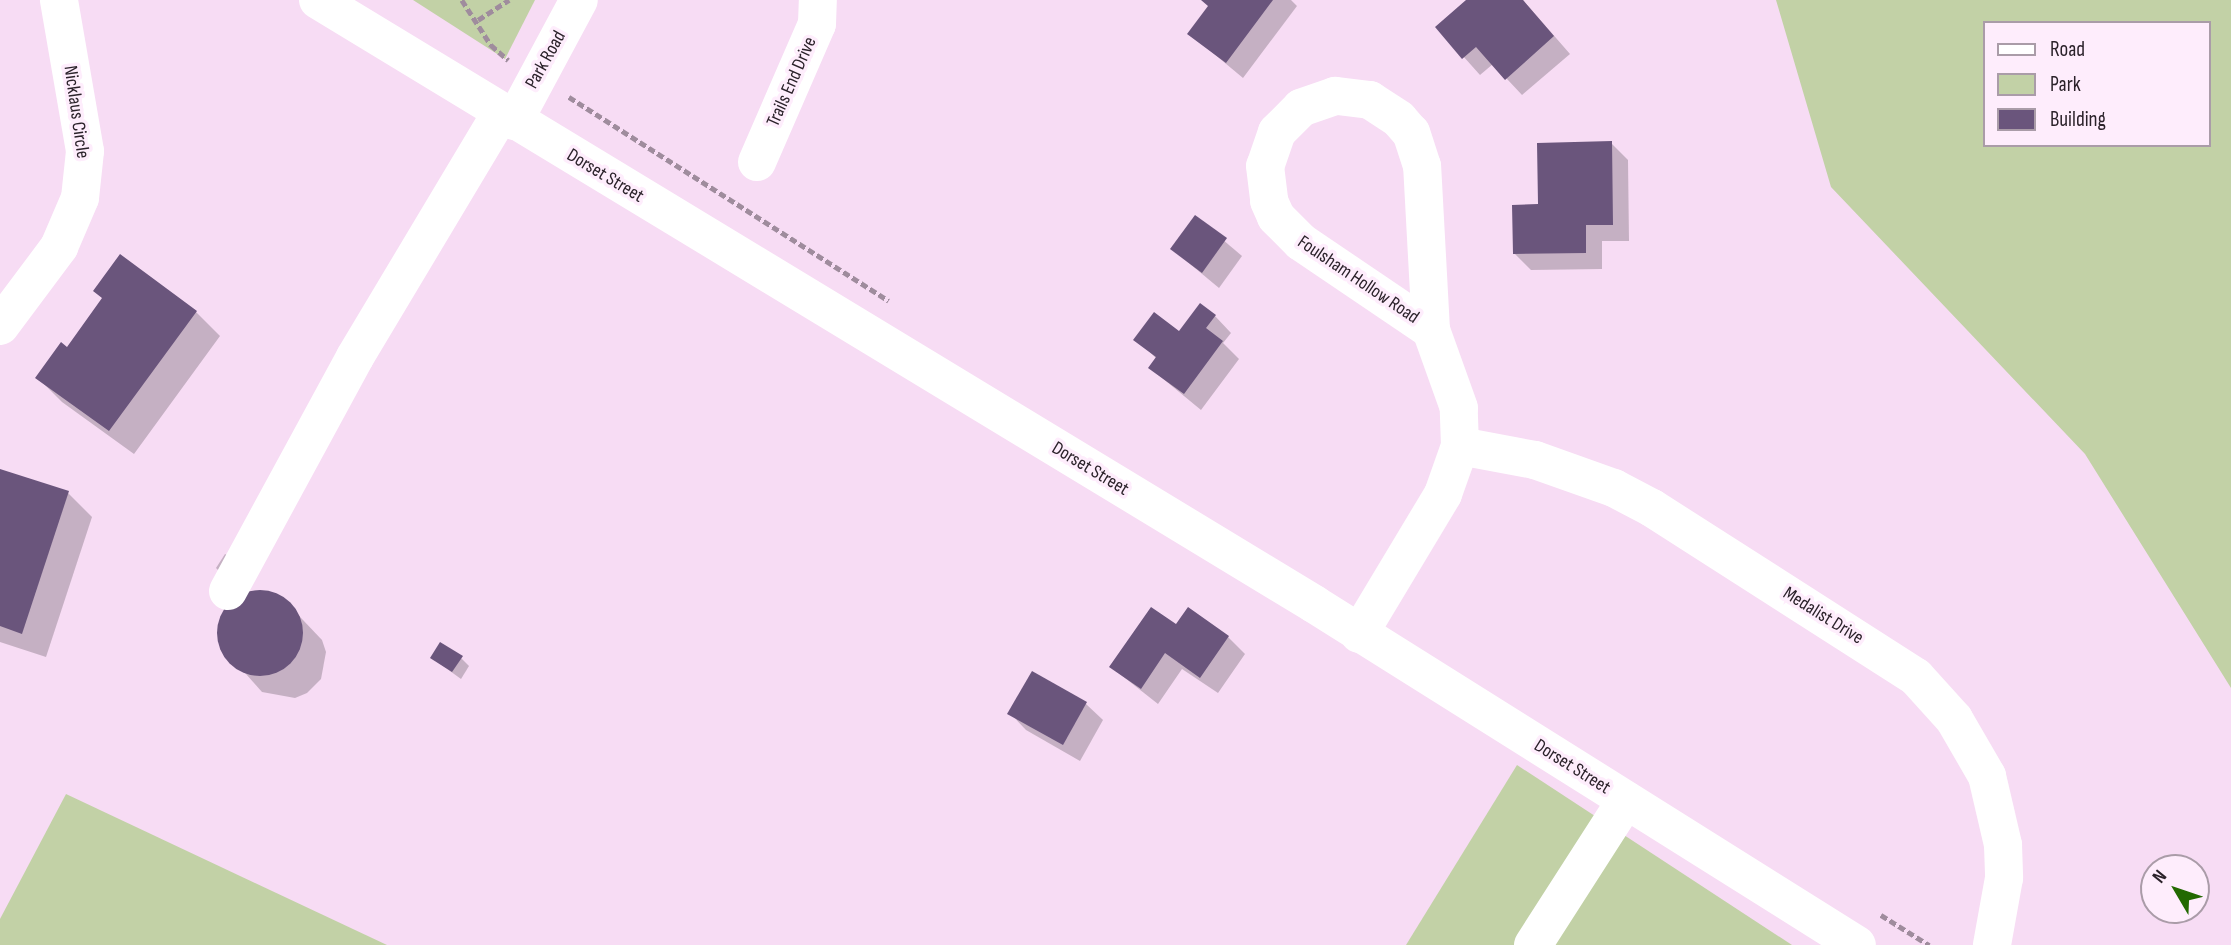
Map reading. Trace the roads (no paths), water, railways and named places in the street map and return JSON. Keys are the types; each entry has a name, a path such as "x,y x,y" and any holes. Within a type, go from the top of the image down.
{"street":[{"name":"Nicklaus Circle","path":"0,326 59,247 80,198 85,151 59,0"},
{"name":"Dorset Street","path":"318,0 1359,634 1857,945"},
{"name":"Park Road","path":"228,591 355,358 579,0"},
{"name":"Trails End Drive","path":"757,162 817,24 818,0"},
{"name":"Foulsham Hollow Road","path":"1359,634 1443,494 1460,446 1454,388 1431,330 1422,166 1411,133 1385,108 1361,98 1335,96 1301,108 1277,132 1265,166 1269,201 1276,217 1301,242 1431,330"},
{"name":"Medalist Drive","path":"1460,446 1535,460 1614,488 1916,677 1954,719 1987,776 2001,835 2004,878 1992,945"},
{"path":"1533,945 1626,800"}]}
